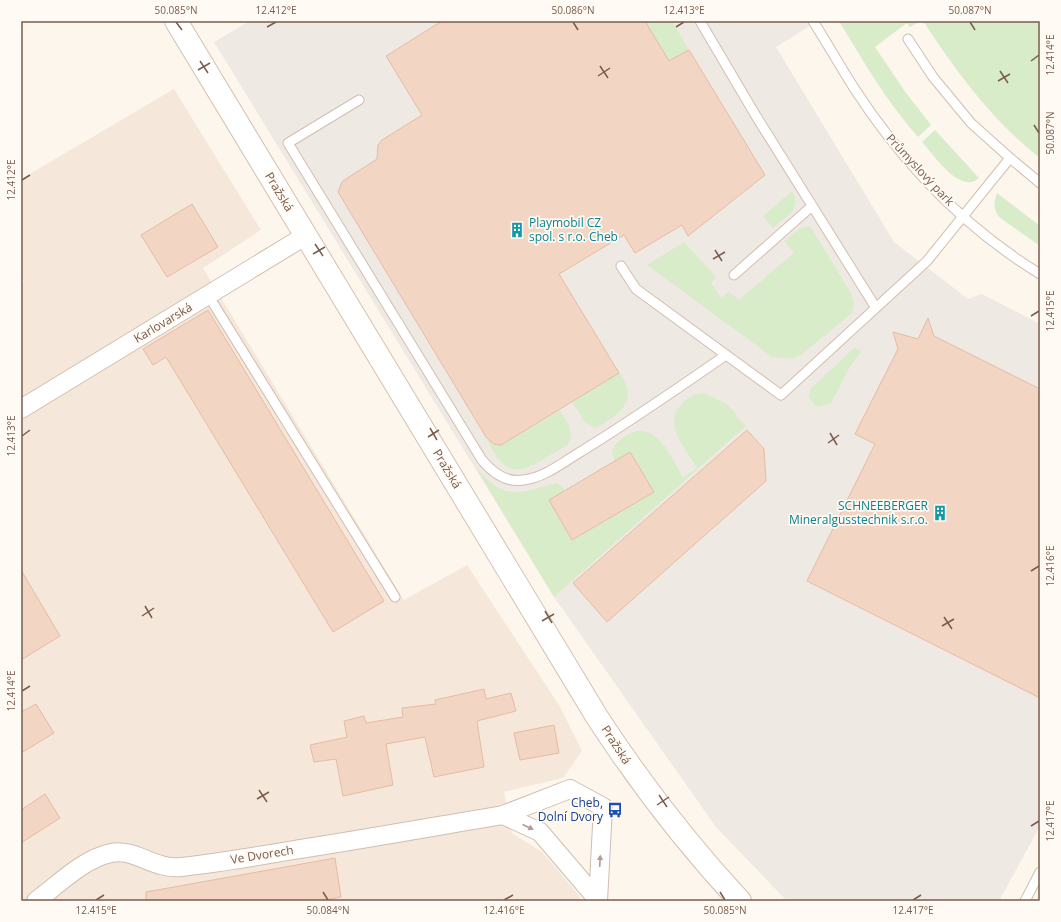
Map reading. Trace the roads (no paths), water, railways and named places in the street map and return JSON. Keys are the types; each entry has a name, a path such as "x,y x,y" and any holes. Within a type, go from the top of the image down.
{"main road":[{"name":"Pražská","path":"176,21 601,723 629,766 698,856 740,901"}],"street":[{"name":"Karlovarská","path":"21,409 305,236"},
{"name":"Ve Dvorech","path":"36,901 94,857 113,852 122,851 134,854 149,862 170,868 203,865 503,815 570,789 603,807 598,900"},
{"name":"Ve Dvorech","path":"503,815 540,832 598,900"}],"lane":[{"path":"700,21 756,116 876,308"},
{"name":"Průmyslový park","path":"813,21 855,89 886,133 935,190 994,242 1040,274"},
{"path":"908,39 933,77 966,117 1010,158 1040,183"},
{"path":"359,100 288,143 482,460 492,472 510,480 523,480 543,474 608,436 726,355"},
{"path":"621,266 636,289 781,395 927,261 1010,158"},
{"path":"734,275 812,206"},
{"path":"208,295 395,597"},
{"path":"1025,901 1040,872"}],"place":[{"name":"Playmobil CZ spol. s r.o. Cheb","path":"517,230"},
{"name":"SCHNEEBERGER Mineralgusstechnik s.r.o.","path":"940,513"},
{"name":"Cheb, Dolní Dvory","path":"615,810"}]}
